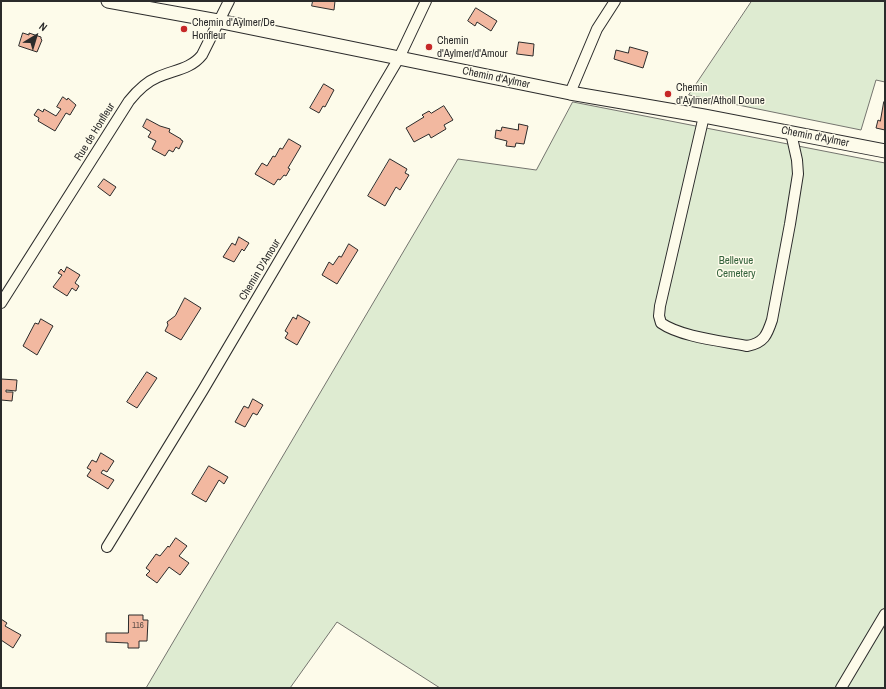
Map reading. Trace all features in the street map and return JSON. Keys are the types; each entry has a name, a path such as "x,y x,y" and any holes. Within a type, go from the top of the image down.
{"main road":[{"name":"Chemin d'Aylmer","path":"108,1 570,93 704,116 885,151"}],"street":[{"name":"Rue de Honfleur","path":"1,303 137,90 157,77 190,66 198,60 202,55 229,1"},
{"name":"Chemin D'Amour","path":"107,547 203,390 399,58 426,1"},
{"path":"570,93 597,29 615,1"},
{"path":"704,116 659,316 661,323 668,328 680,332 747,346 757,344 762,340 768,331 772,320 798,174 797,160 791,133"},
{"path":"841,688 885,614"}],"green space":[{"path":"752,1 885,1 885,82 876,80 861,130 689,95"},
{"name":"Bellevue Cemetery","path":"573,102 885,163 885,688 440,688 337,622 290,688 146,688 458,159 536,170"}],"building":[{"path":"313,1 335,1 334,10 312,6"},
{"path":"476,8 497,21 491,31 477,22 475,26 468,21"},
{"path":"23,33 29,35 29,33 41,37 42,40 37,52 19,46"},
{"path":"519,42 534,44 533,56 517,54"},
{"path":"630,47 648,52 643,68 614,59 616,50 628,53"},
{"path":"324,84 334,90 325,107 323,106 319,113 310,108"},
{"path":"63,97 67,100 68,98 76,105 70,115 66,113 55,131 38,121 39,118 34,115 38,109 43,112 44,109 56,116 61,109 57,107"},
{"path":"884,102 885,130 876,128 878,120 880,121"},
{"path":"444,106 453,120 444,125 446,129 431,138 429,134 414,142 406,128 424,117 422,115 429,111 431,113"},
{"path":"147,119 160,126 170,129 169,132 181,139 183,141 179,149 176,147 173,152 169,150 165,156 152,149 156,141 148,137 151,132 143,127"},
{"path":"519,124 528,126 524,144 516,143 515,147 506,146 507,141 495,138 496,130 501,131 502,127 518,130"},
{"path":"289,139 301,146 288,168 290,169 286,176 284,175 280,180 278,179 274,185 255,174 262,163 267,166 273,156 275,157 280,148 282,149"},
{"path":"390,159 407,169 405,173 409,175 400,190 396,187 385,206 368,196"},
{"path":"104,179 116,187 110,196 98,187"},
{"path":"239,237 249,243 244,251 242,249 234,262 223,257 232,243 235,245"},
{"path":"349,244 358,250 337,284 322,275 329,262 333,265 339,256 341,257"},
{"path":"67,267 80,275 75,283 79,286 76,291 72,288 67,296 53,287 62,275 58,273 61,269 64,272"},
{"path":"185,298 201,308 181,340 165,331 168,325 167,322 175,316"},
{"path":"298,315 310,322 297,345 285,338 288,333 285,331 293,317 296,319"},
{"path":"41,319 53,326 37,355 23,346 35,323 38,324"},
{"path":"147,372 157,378 137,408 127,402"},
{"path":"1,379 17,380 16,391 6,390 6,392 13,392 12,401 1,400"},
{"path":"253,399 263,405 257,415 253,413 245,427 235,422 244,406 248,408"},
{"path":"101,453 114,461 107,472 103,470 101,473 114,480 108,489 87,476 91,470 87,468 92,460 96,462"},
{"path":"209,466 228,477 224,484 219,480 206,502 192,494"},
{"path":"176,538 187,546 179,556 189,563 180,575 169,567 157,583 146,575 150,571 146,568 156,554 160,556"},
{"path":"129,615 143,615 143,620 148,620 147,641 139,641 139,648 128,648 128,643 106,642 106,633 128,633"},
{"path":"1,619 7,623 5,626 21,635 13,648 1,640"}],"place":[{"name":"Chemin d'Aylmer/De Honfleur","path":"184,29"},
{"name":"Chemin d'Aylmer/d'Amour","path":"429,47"},
{"name":"Chemin d'Aylmer/Atholl Doune","path":"668,94"}]}
